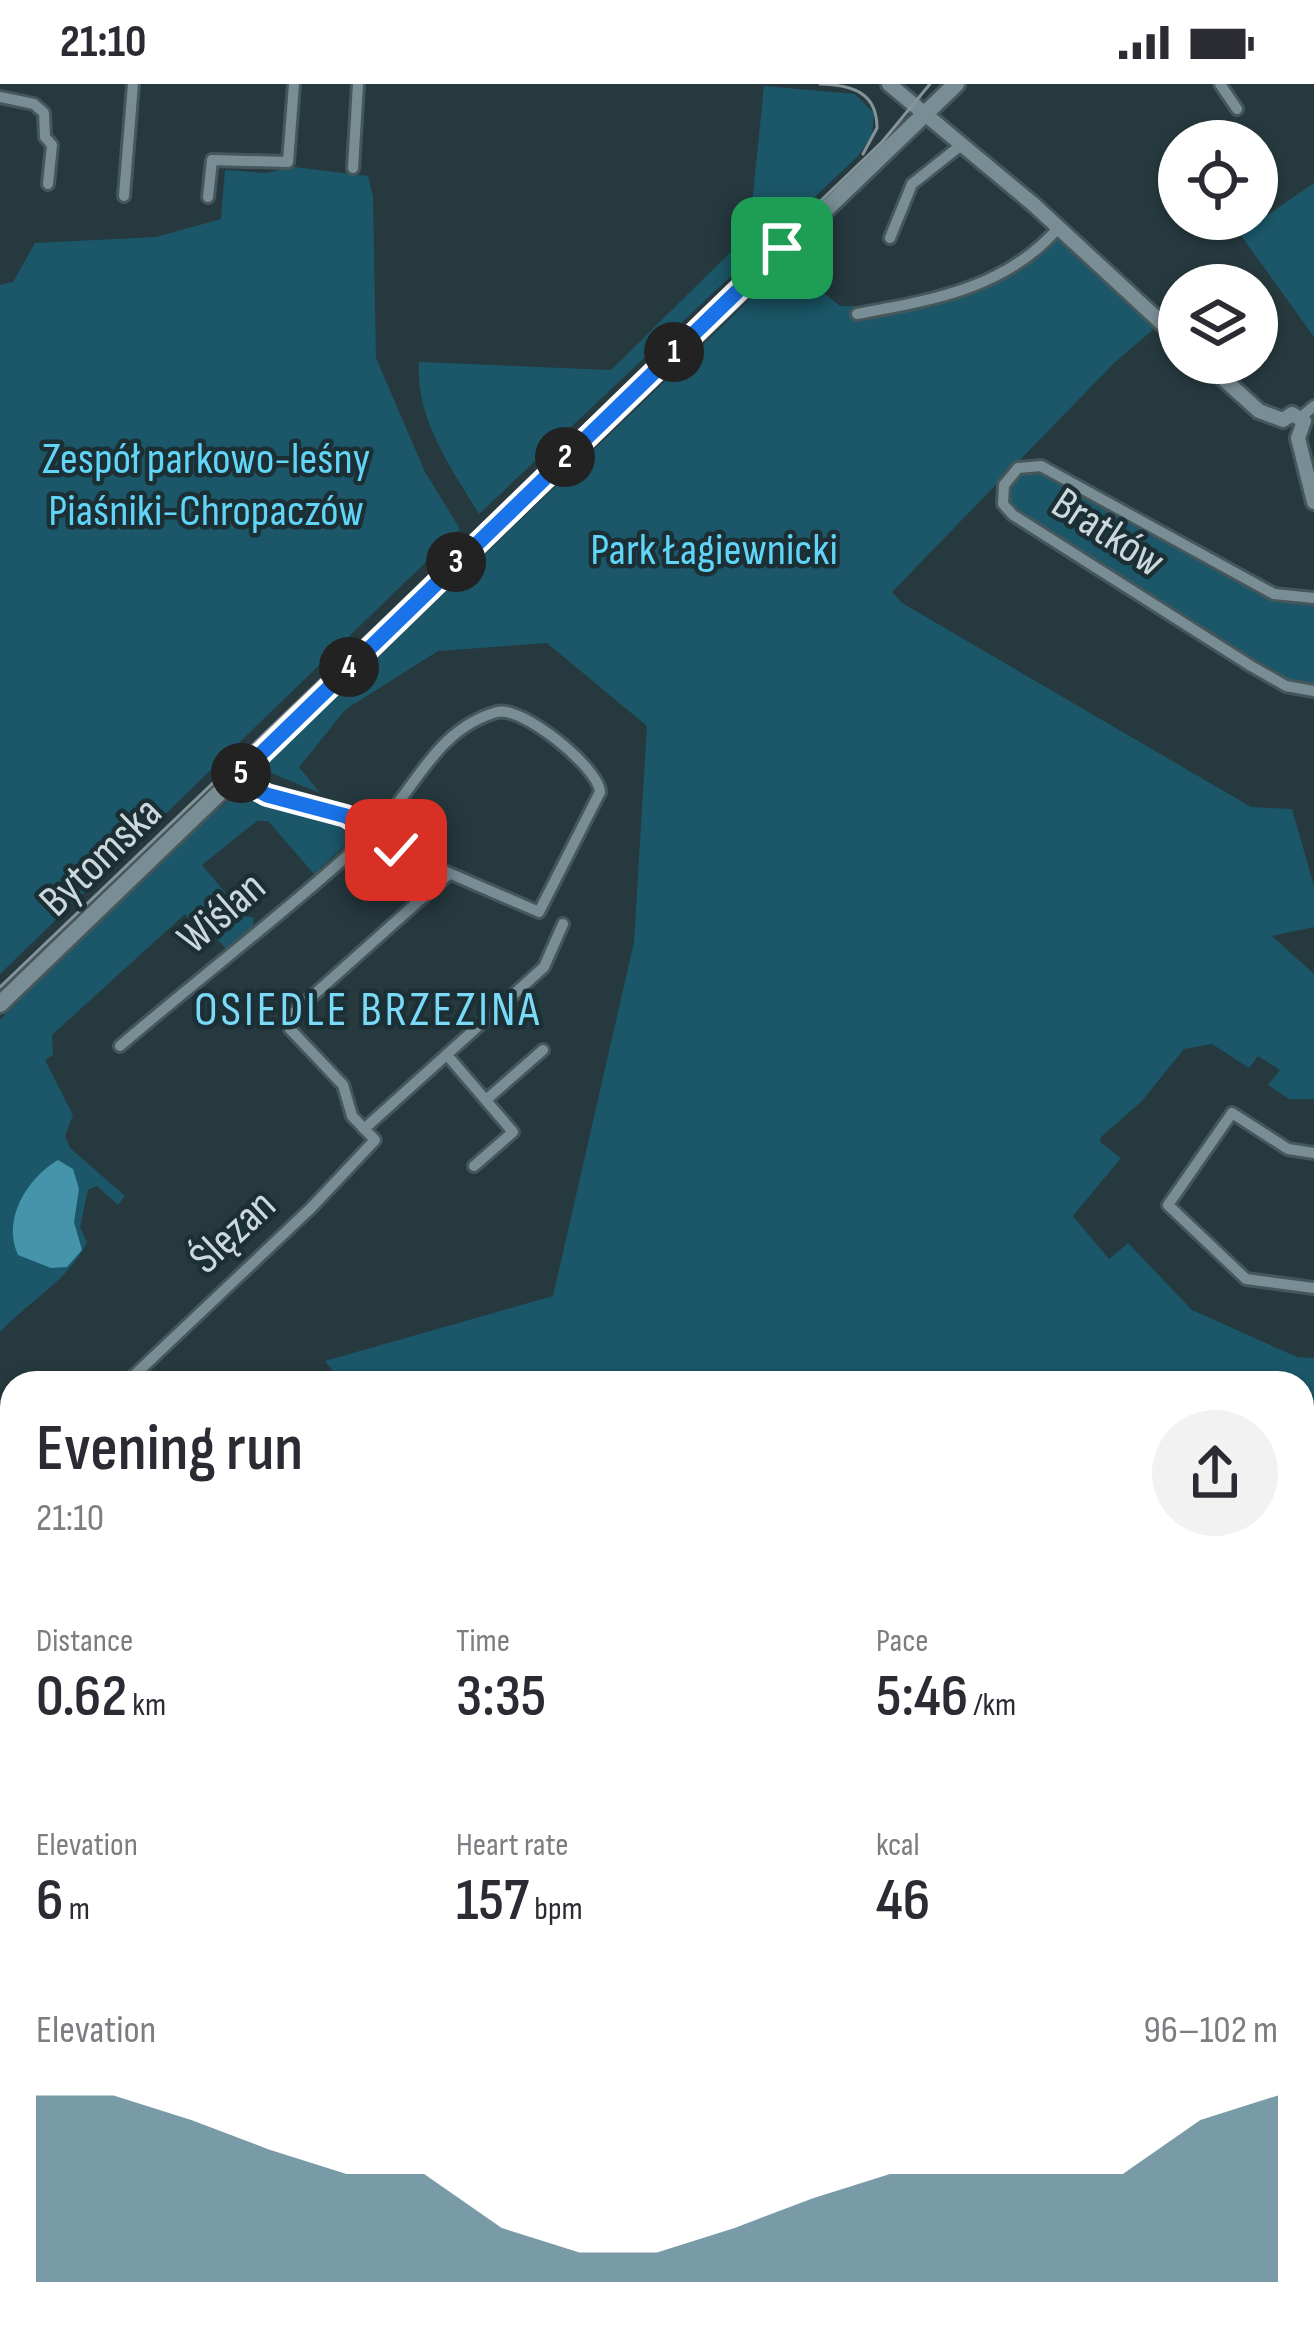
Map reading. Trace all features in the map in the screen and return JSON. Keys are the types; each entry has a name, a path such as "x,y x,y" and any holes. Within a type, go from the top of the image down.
{"main road":[{"name":"Bytomska","path":"0,1004 956,84"}],"street":[{"path":"124,196 134,84"},
{"path":"208,197 212,160 288,162 294,84"},
{"path":"353,168 358,84"},
{"path":"889,84 1058,227 1158,320"},
{"path":"1220,84 1237,109"},
{"path":"0,97 34,104 44,113 45,137 52,145 48,184"},
{"path":"890,238 912,184 960,146"},
{"path":"857,314 995,280 1022,266 1058,227"},
{"path":"1230,384 1259,410 1283,420 1300,417 1314,406"},
{"path":"1300,417 1305,426 1298,438 1314,502"},
{"path":"1283,420 1283,434 1298,438"},
{"name":"Bratków","path":"1314,598 1274,594 1035,464 1013,472 1001,491 1013,515 1176,620 1286,686 1314,691"},
{"name":"Wiślan","path":"120,1046 371,835 440,745 493,713 518,713 595,772 600,785 538,913 449,874"},
{"path":"236,778 267,795 346,816 371,835 449,874 290,1016 290,1029 343,1085 352,1116 364,1129"},
{"name":"Ślęzan","path":"139,1371 375,1140 364,1129 544,967 563,924"},
{"path":"486,1100 543,1050"},
{"path":"446,1055 513,1132 474,1166"},
{"path":"1314,1153 1288,1149 1232,1113 1168,1205 1246,1279 1314,1288"}],"green space":[{"path":"764,86 855,94 874,113 872,136 858,156 479,514 429,423 419,362 611,370 749,234"},
{"name":"Zespół parkowo-leśny Piaśniki-Chropaczów","path":"294,167 368,176 373,197 376,358 425,472 460,529 0,974 0,285 13,282 35,243 156,237 221,219 225,170 265,173"},
{"path":"1314,183 1314,337 1278,287 1278,264 1262,264 1244,240 1278,240 1278,208"},
{"name":"Park Łagiewnicki","path":"1059,227 1158,320 1158,326 1115,362 892,592 902,603 1251,807 1292,809 1314,886 1314,927 1272,936 1314,974 1314,1099 1289,1099 1268,1085 1280,1070 1258,1056 1249,1068 1212,1044 1184,1049 1141,1102 1101,1137 1100,1142 1121,1158 1073,1216 1109,1259 1128,1243 1192,1310 1297,1357 1314,1358 1314,1371 333,1371 325,1361 553,1296 634,942 647,726 547,643 438,651 346,709 299,767 320,793 261,769 787,264 840,306 897,307 1017,268"},
{"path":"1035,464 1293,599 1314,604 1314,690 1297,690 1007,510 1008,479"},
{"path":"233,797 332,820 353,838 314,874 268,821 257,821 202,865 245,916 254,918 253,926 226,949 198,917 192,921 185,914 52,1035 53,1055 45,1060 73,1115 65,1136 70,1148 125,1196 118,1205 97,1186 88,1190 80,1227 87,1242 79,1256 0,1332 0,1020 146,871"}],"shaded area":[{"path":"58,1160 73,1169 79,1189 74,1222 82,1250 67,1267 51,1268 18,1255 13,1228 27,1189"}],"tram line":[{"path":"820,84 852,89 873,106 877,128 863,154"},
{"path":"0,987 882,142 930,84"}],"district":[{"name":"OSIEDLE BRZEZINA","path":"368,1010"}],"route":[{"path":"396,850 346,816 267,795 236,778 782,248"}]}
